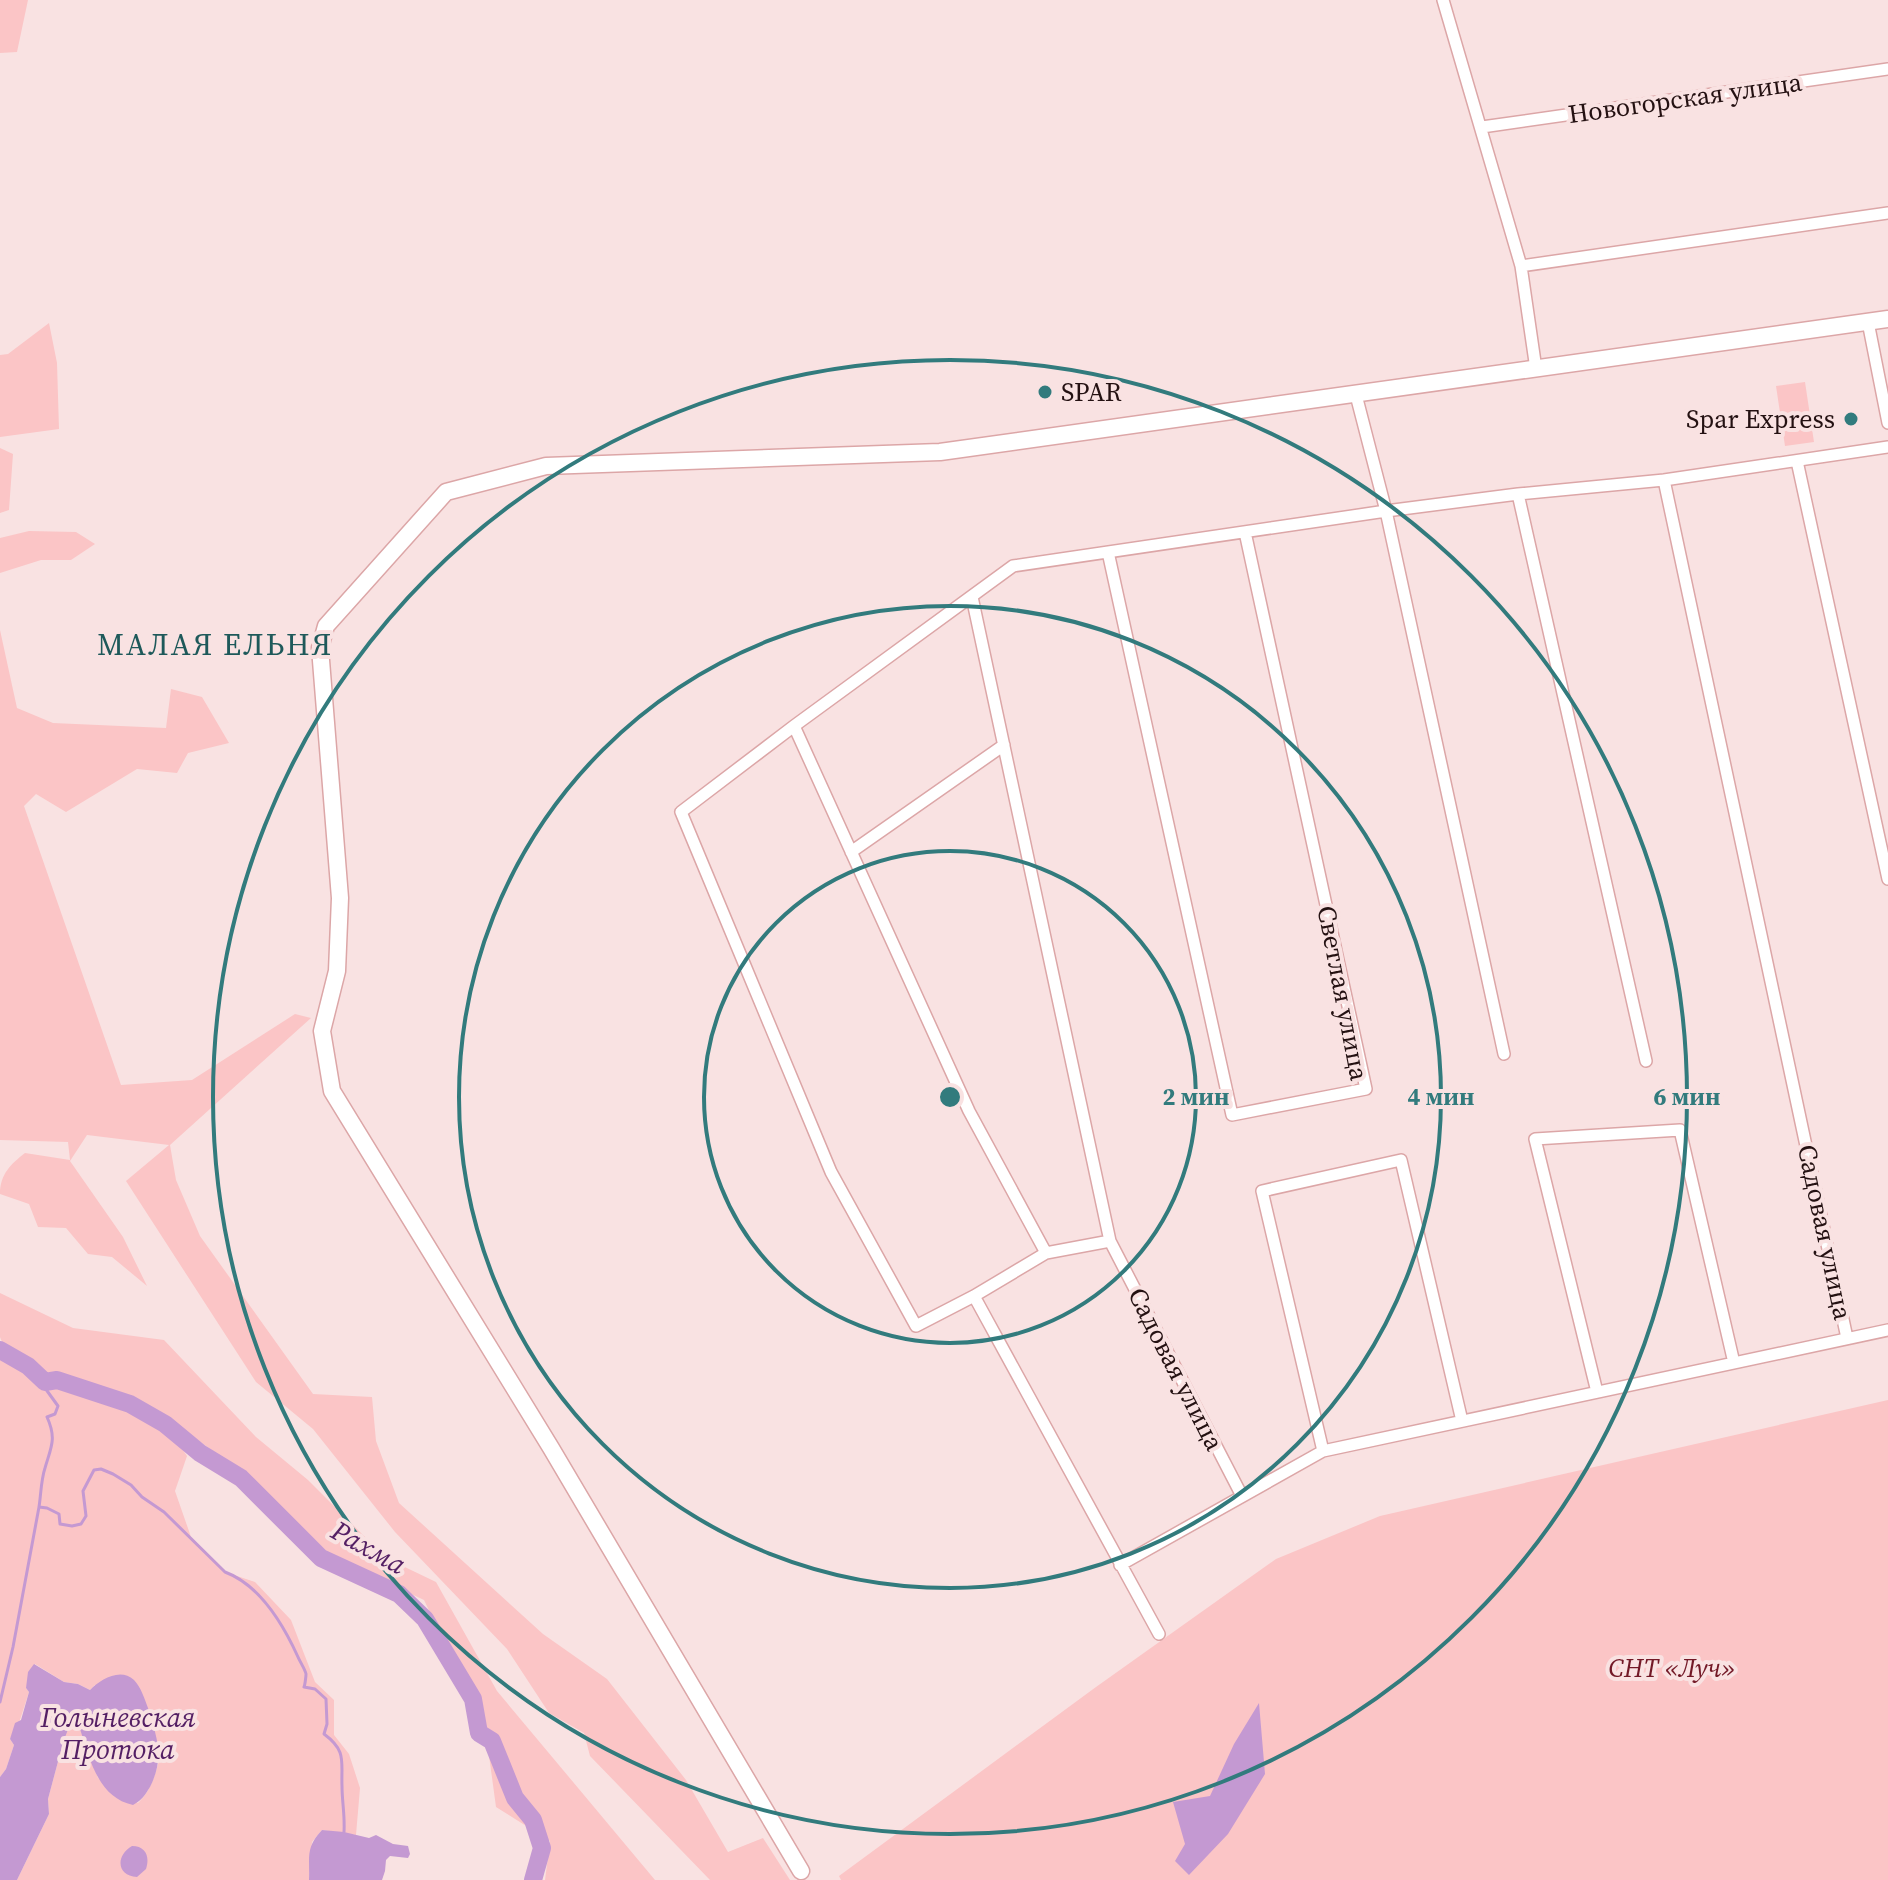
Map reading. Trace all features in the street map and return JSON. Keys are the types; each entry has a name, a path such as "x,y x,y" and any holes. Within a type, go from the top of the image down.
{"street":[{"path":"1443,0 1521,266 1536,369"},
{"name":"Новогорская улица","path":"1482,127 1888,69"},
{"path":"1521,266 1888,213"},
{"path":"801,1871 551,1448 332,1091 322,1031 337,971 340,898 320,648 326,626 446,492 546,466 920,454 1888,319"},
{"path":"1868,322 1888,423"},
{"path":"1356,395 1386,511 1504,1054"},
{"path":"972,597 1110,1241 1046,1253 916,1326 831,1172 681,812 1013,566 1386,511 1664,480 1888,447"},
{"path":"1797,461 1888,879"},
{"name":"Садовая улица","path":"1664,480 1847,1338"},
{"path":"1518,494 1646,1061"},
{"name":"Светлая улица","path":"1108,552 1232,1115 1366,1089 1245,532"},
{"path":"794,726 969,1111 1046,1253"},
{"path":"851,852 1004,745"},
{"path":"1597,1392 1535,1139 1680,1130 1734,1363"},
{"path":"1323,1451 1262,1191 1401,1160 1462,1421"},
{"name":"Садовая улица","path":"1110,1241 1242,1496"},
{"path":"974,1296 1159,1634"},
{"name":"Садовая улица","path":"1120,1565 1323,1451 1888,1330"}],"green space":[{"path":"0,0 28,0 17,52 0,53"},
{"path":"49,323 57,363 59,429 0,437 0,355 8,354"},
{"path":"1805,382 1814,442 1785,446 1776,386"},
{"path":"0,448 13,454 9,510 0,513"},
{"path":"29,531 76,532 95,544 71,560 41,560 0,573 0,538"},
{"path":"0,630 17,708 53,723 166,728 171,689 202,697 229,743 188,753 177,773 137,769 66,812 36,794 24,806 121,1085 192,1080 295,1014 311,1018 170,1145 176,1180 200,1236 313,1394 372,1397 376,1441 399,1503 543,1634 607,1679 686,1780 728,1852 763,1838 790,1880 710,1880 590,1756 584,1733 549,1713 507,1649 395,1532 313,1429 256,1382 126,1181 169,1145 87,1135 70,1161 123,1237 147,1286 112,1257 88,1254 66,1228 38,1227 29,1204 0,1194 7,1170 25,1153 70,1160 68,1142 0,1140"},
{"path":"0,1293 73,1328 164,1340 256,1437 308,1480 386,1558 436,1582 497,1691 655,1880 545,1880 550,1841 496,1807 485,1726 424,1600 322,1552 233,1465 162,1415 134,1405 165,1424 187,1456 175,1491 191,1537 225,1572 255,1582 291,1620 315,1682 334,1700 334,1735 349,1754 360,1788 356,1835 322,1830 312,1842 309,1880 17,1880 49,1814 48,1799 70,1721 74,1719 78,1723 98,1778 138,1803 149,1789 159,1761 95,1685 90,1690 64,1682 35,1664 26,1688 29,1692 20,1720 10,1739 14,1745 0,1777 0,1350 28,1366 45,1382 57,1380 116,1399 33,1366 6,1347 0,1337"},
{"name":"СНТ «Луч»","path":"1888,1400 1888,1880 841,1880 839,1876 1276,1559 1380,1516"}],"water":[{"name":"Голыневская Протока","path":"34,1664 64,1682 90,1690 99,1682 117,1675 134,1680 144,1697 154,1729 158,1748 157,1766 150,1787 141,1799 133,1805 120,1800 102,1784 90,1761 78,1723 71,1721 48,1799 49,1814 17,1880 0,1880 0,1777 14,1745 10,1739 15,1723 21,1720 29,1692 26,1688 28,1672"},
{"path":"1259,1703 1265,1774 1228,1834 1189,1875 1175,1861 1185,1844 1173,1802 1210,1796 1234,1744"},
{"path":"322,1830 369,1838 376,1835 393,1844 408,1846 410,1854 408,1858 390,1856 386,1860 382,1880 309,1880 311,1848"},
{"path":"132,1846 144,1850 147,1856 146,1869 137,1877 125,1873 121,1865 123,1855"}],"waterway":[{"name":"Рахма","path":"0,1350 28,1366 45,1382 57,1380 130,1404 165,1424 200,1453 241,1478 321,1558 399,1594 425,1619 473,1699 479,1733 492,1741 515,1798 533,1820 542,1848 533,1880"},
{"path":"45,1382 45,1388 58,1406 55,1414 47,1417 52,1443 39,1507 59,1514 60,1524 81,1524 86,1516 83,1491 94,1470 101,1469 131,1485 164,1512 225,1572 238,1578 260,1596 278,1619 304,1668 304,1687 315,1689 326,1699 327,1724 324,1734 340,1751 341,1757 344,1832"},
{"path":"0,1702 39,1507"}],"place":[{"name":"SPAR","path":"1045,392"},
{"name":"Spar Express","path":"1851,419"}],"district":[{"name":"МАЛАЯ ЕЛЬНЯ","path":"215,645"}]}
